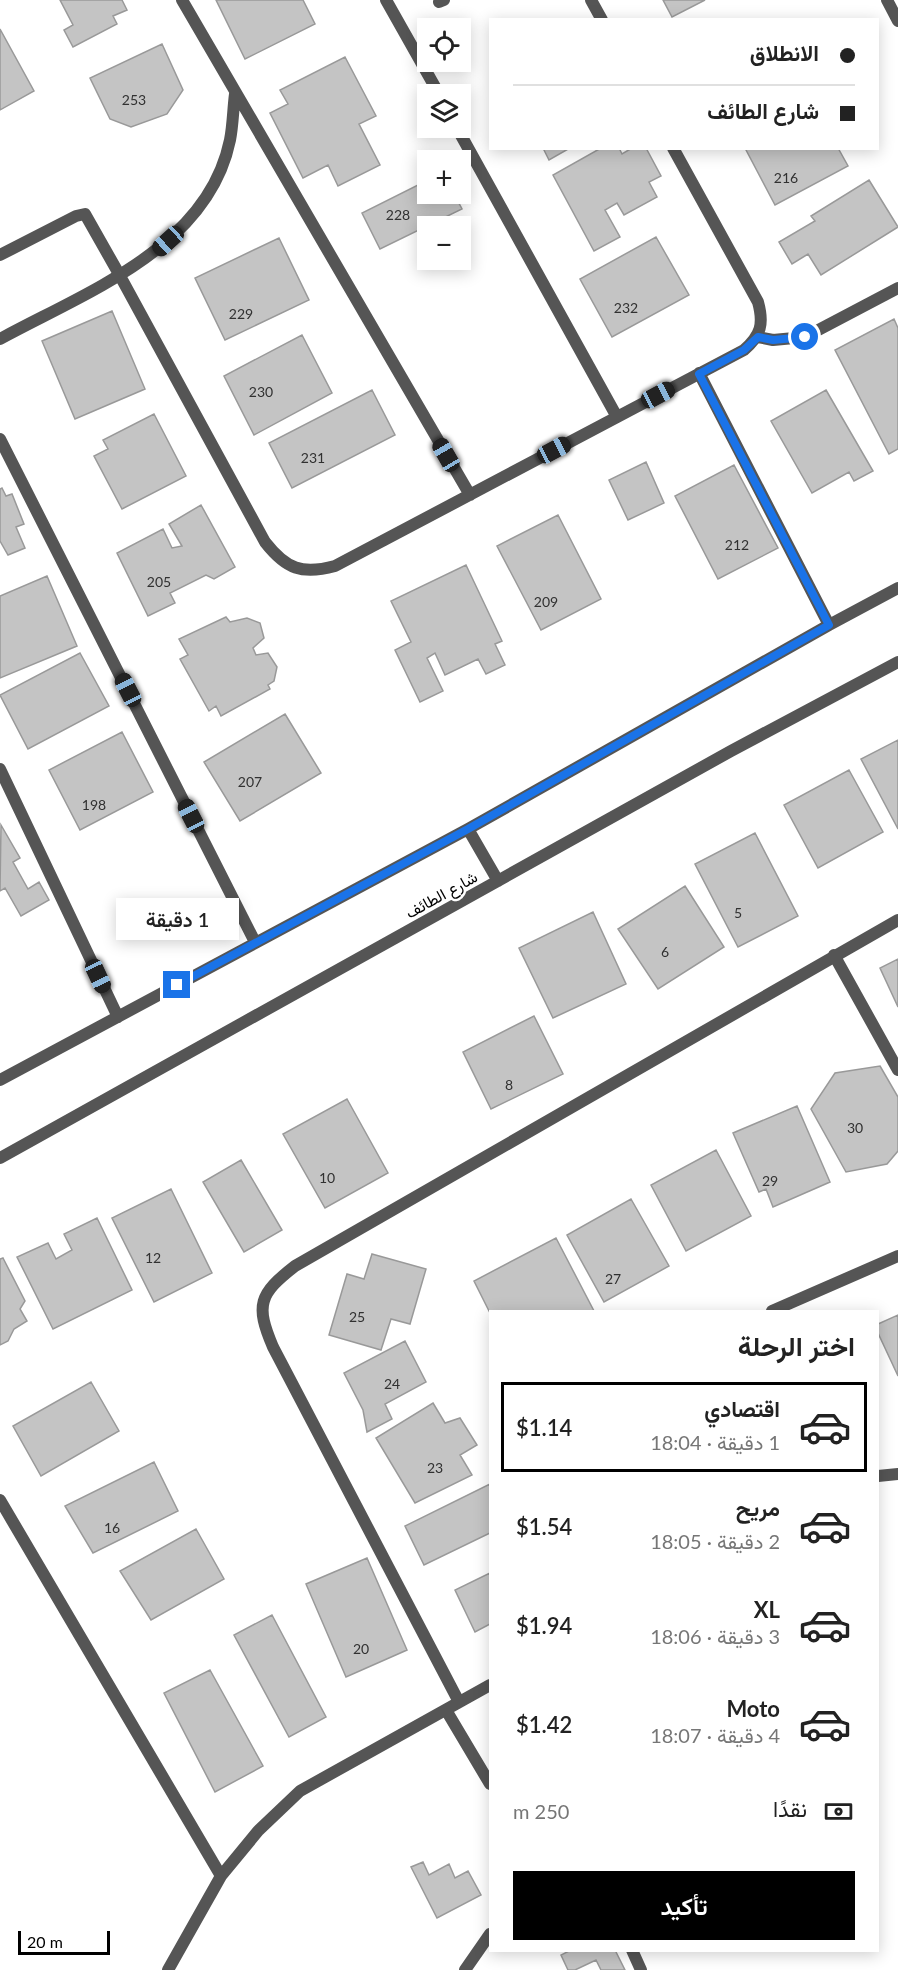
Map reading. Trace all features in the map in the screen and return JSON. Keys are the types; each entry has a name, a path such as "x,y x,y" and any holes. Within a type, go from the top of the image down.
{"street":[{"path":"182,0 470,495"},
{"path":"386,0 432,84"},
{"path":"591,0 601,18"},
{"path":"887,0 898,21"},
{"path":"0,339 151,256 186,225 213,186 230,141 235,94"},
{"path":"463,138 617,417"},
{"path":"0,255 76,216 85,214 265,542 278,558 295,568 315,571 335,566 470,495 744,350 758,337 763,320 758,302 674,150"},
{"path":"758,337 773,340 805,337 898,288"},
{"path":"699,374 829,625"},
{"path":"0,439 255,942"},
{"path":"0,1080 468,829 898,588"},
{"name":"شارع الطائف","path":"0,1158 898,662"},
{"path":"0,768 118,1017"},
{"path":"468,829 498,881"},
{"path":"459,1702 273,1347 260,1317 269,1286 295,1266 898,920"},
{"path":"834,955 898,1070"},
{"path":"774,1310 898,1256"},
{"path":"879,1476 898,1474"},
{"path":"0,1500 221,1876"},
{"path":"168,1970 221,1876 258,1831 300,1791 489,1686"},
{"path":"446,1710 489,1782"},
{"path":"465,1970 489,1935"},
{"path":"633,1952 642,1970"}],"building":[{"path":"60,0 122,0 127,10 113,16 117,24 73,47 64,30 73,25"},
{"path":"216,0 303,0 315,24 245,59"},
{"path":"663,0 705,0 672,17"},
{"path":"0,29 34,91 0,110"},
{"path":"162,44 183,90 167,114 131,127 110,119 90,78"},
{"path":"345,57 376,116 359,124 380,165 338,186 328,165 303,178 270,113 288,104 280,90"},
{"path":"544,150 566,150 549,160"},
{"path":"597,150 620,150 622,154 629,150 647,150 661,176 649,182 657,197 624,215 617,203 605,210 620,237 594,251 553,175"},
{"path":"746,150 839,150 848,166 775,205"},
{"path":"869,180 898,227 821,275 808,254 792,264 779,242 815,221 811,216"},
{"path":"417,186 417,204 459,204 462,209 448,216 417,216 417,231 380,249 362,213"},
{"path":"656,237 689,295 612,337 580,279"},
{"path":"279,238 309,300 225,340 195,278"},
{"path":"112,311 145,389 75,419 42,341"},
{"path":"894,319 898,328 898,449 889,454 835,350"},
{"path":"302,335 332,393 254,435 224,376"},
{"path":"372,390 395,435 292,488 269,443"},
{"path":"826,390 873,471 854,481 849,472 812,493 771,421"},
{"path":"154,414 186,476 122,509 94,456 108,449 103,440"},
{"path":"646,462 664,503 628,520 609,480"},
{"path":"734,465 778,548 718,579 675,496"},
{"path":"2,488 6,496 12,494 24,524 16,527 25,548 8,555 0,541 0,489"},
{"path":"201,505 235,567 214,579 206,575 170,593 175,603 148,616 117,553 163,529 172,548 182,546 169,524"},
{"path":"558,515 601,599 541,630 497,546"},
{"path":"466,565 502,641 495,644 505,665 486,674 478,659 445,675 435,653 427,658 443,691 420,702 395,650 411,642 391,601"},
{"path":"47,576 77,646 0,678 0,596"},
{"path":"226,617 230,622 247,618 260,623 264,638 253,648 256,655 268,653 277,667 274,681 268,685 270,689 221,716 216,706 209,711 180,659 188,655 179,639"},
{"path":"80,653 109,706 28,749 0,695"},
{"path":"285,714 321,773 240,821 204,762"},
{"path":"122,732 153,792 80,830 49,770"},
{"path":"898,740 898,829 861,759"},
{"path":"849,770 883,832 818,868 784,805"},
{"path":"1,825 20,858 13,862 28,889 39,882 49,900 21,916 5,888 0,891"},
{"path":"755,833 798,916 738,947 695,864"},
{"path":"685,886 724,947 658,989 618,929"},
{"path":"593,912 626,984 553,1018 519,948"},
{"path":"898,959 898,1007 880,968"},
{"path":"534,1016 563,1074 491,1109 463,1052"},
{"path":"880,1066 898,1097 898,1151 887,1164 846,1172 811,1109 835,1073"},
{"path":"347,1099 388,1173 325,1208 283,1134"},
{"path":"797,1106 830,1182 773,1207 766,1189 759,1192 733,1133"},
{"path":"716,1150 751,1216 686,1251 651,1185"},
{"path":"241,1160 282,1230 244,1252 203,1182"},
{"path":"171,1189 212,1273 154,1302 112,1218"},
{"path":"631,1199 669,1266 604,1302 567,1235"},
{"path":"97,1218 132,1290 53,1329 17,1257 48,1243 56,1259 72,1250 64,1234"},
{"path":"556,1238 593,1310 489,1311 474,1281"},
{"path":"372,1254 426,1269 410,1324 391,1319 381,1350 329,1335 347,1274 364,1279"},
{"path":"3,1258 25,1301 20,1309 27,1321 14,1329 8,1341 0,1345 0,1259"},
{"path":"898,1315 898,1376 879,1335 879,1324"},
{"path":"405,1341 426,1382 385,1404 392,1419 367,1432 363,1410 344,1373"},
{"path":"91,1382 119,1431 41,1476 13,1426"},
{"path":"433,1403 445,1423 460,1418 477,1445 460,1455 472,1475 415,1503 376,1438"},
{"path":"154,1462 178,1511 93,1553 65,1506"},
{"path":"489,1484 489,1533 424,1565 405,1526"},
{"path":"196,1529 224,1579 151,1620 120,1571"},
{"path":"367,1558 407,1650 346,1677 306,1584"},
{"path":"489,1573 489,1625 475,1632 455,1590"},
{"path":"272,1615 326,1717 289,1737 234,1635"},
{"path":"210,1670 263,1766 215,1792 164,1693"},
{"path":"423,1862 429,1875 449,1864 455,1878 468,1871 481,1895 437,1918 411,1867"},
{"path":"567,1952 616,1952 625,1970 601,1970 596,1960 575,1970 568,1970 561,1955"}],"route":[{"path":"177,985 468,829 829,625 699,374 744,350 758,337 773,340 805,337"}]}
